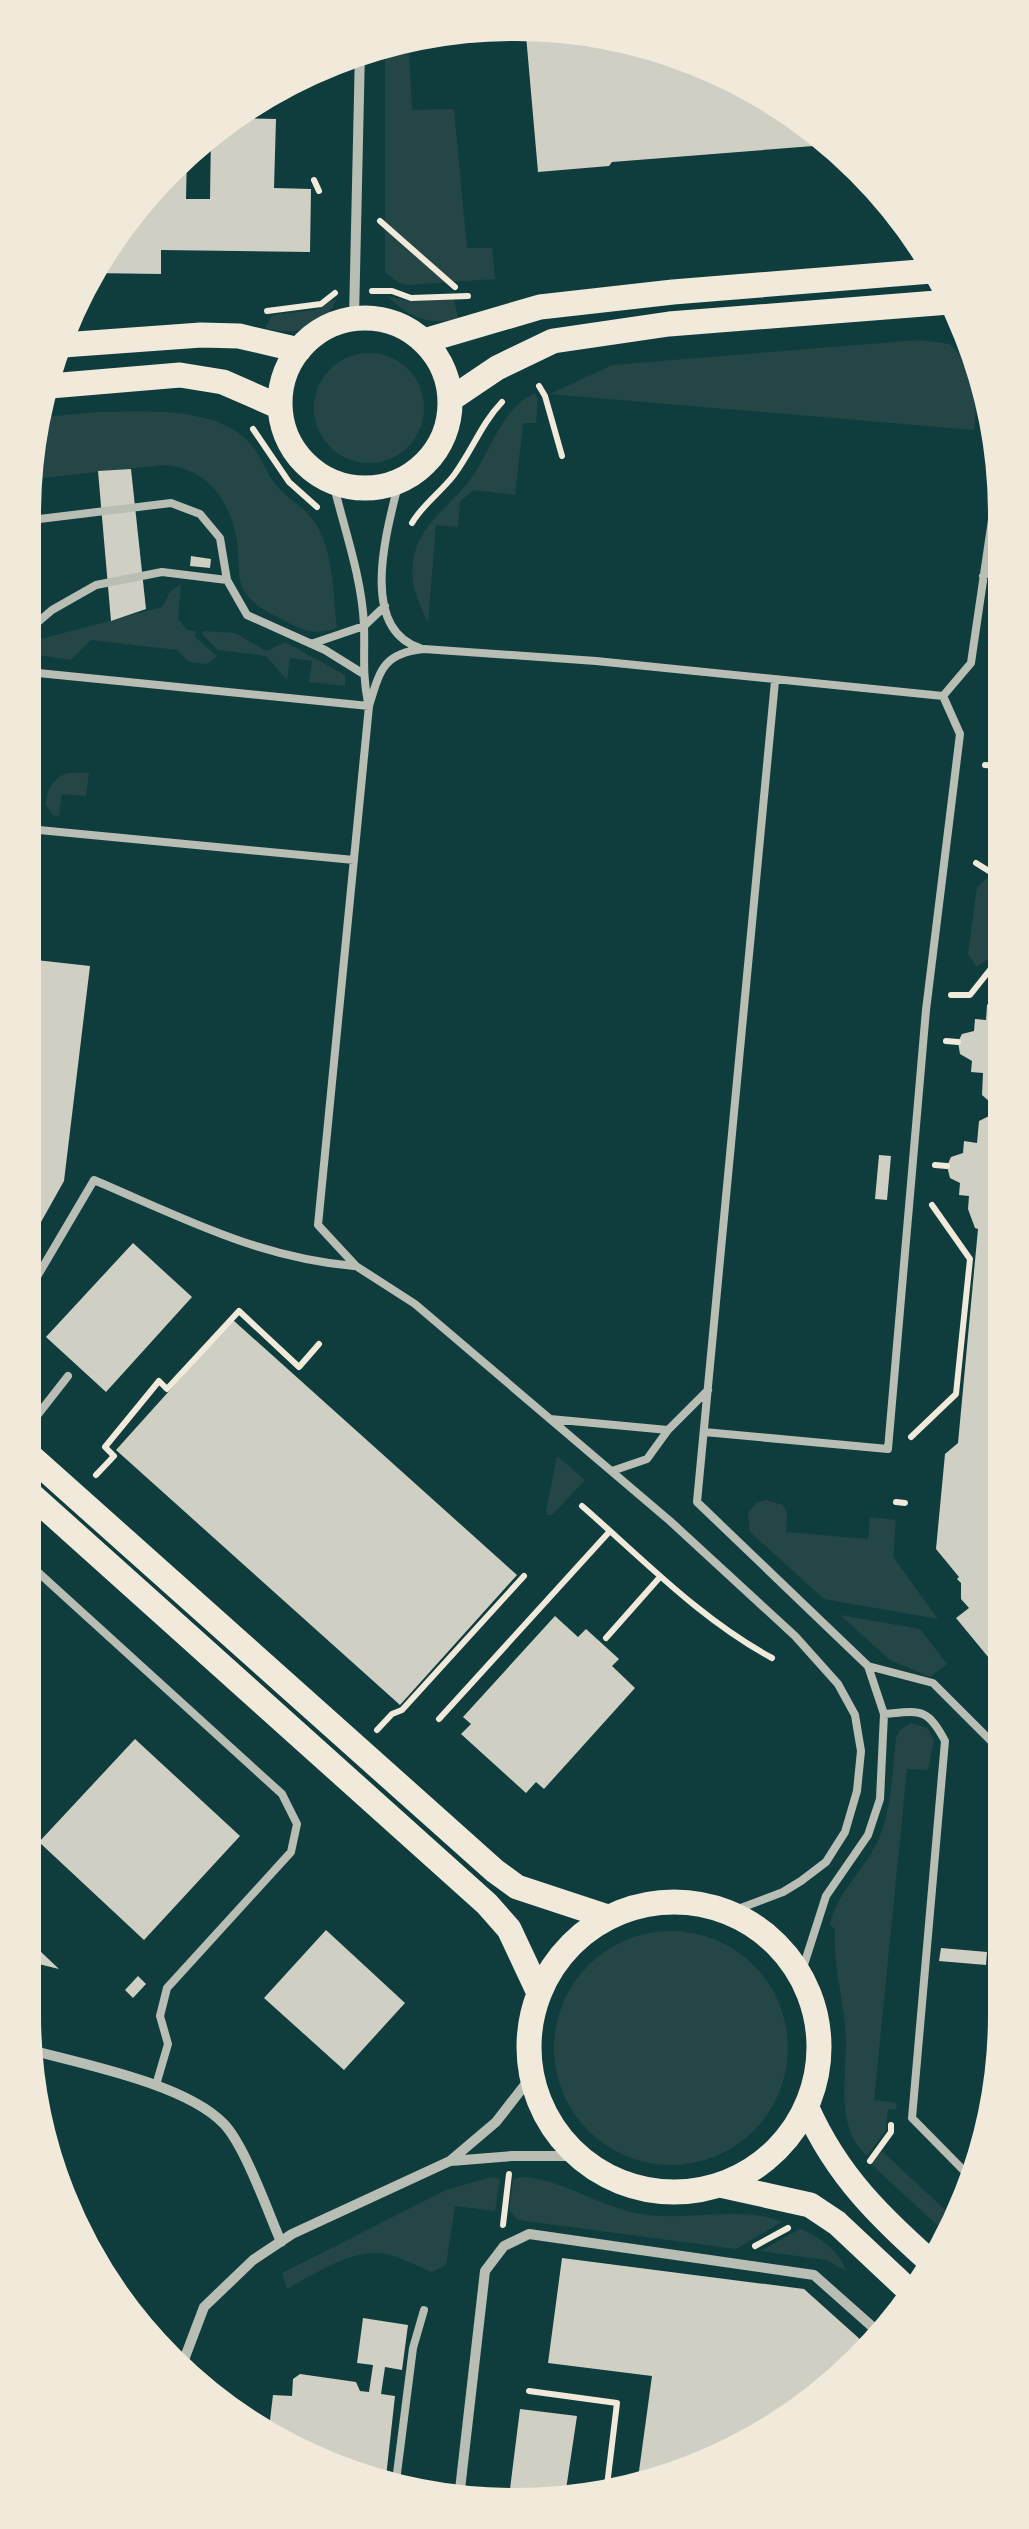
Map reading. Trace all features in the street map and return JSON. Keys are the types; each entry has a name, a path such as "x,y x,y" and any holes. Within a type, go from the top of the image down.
{"main road":[{"path":"424,341 540,308 674,292 928,271"},
{"path":"450,399 497,368 553,341 669,324 945,303"},
{"path":"354,318 379,318 403,326 424,341 447,377 450,399 448,424 438,448 421,468 399,482 366,488 333,482 312,470 296,454 280,408 287,368 298,350 314,334 354,318"},
{"path":"67,341 202,334 238,336 298,350"},
{"path":"52,386 180,374 223,382 280,408"},
{"path":"35,1458 495,1871 517,1887 608,1918"},
{"path":"35,1498 487,1904 509,1929 539,1993"},
{"path":"689,1902 730,1912 770,1938 801,1974 814,2006 820,2040 818,2075 807,2108 781,2147 744,2176 720,2185 670,2194 633,2188 598,2172 569,2149 546,2118 532,2078 529,2035 539,1993 556,1962 579,1937 608,1918 648,1904 689,1902"},
{"path":"807,2108 821,2140 843,2174 869,2206 927,2259"},
{"path":"720,2185 810,2205 836,2223 907,2289"}],"street":[{"path":"354,318 360,60"},
{"path":"37,2052 171,2089 224,2124 256,2180 281,2242"},
{"path":"183,2362 204,2307 253,2260 281,2242 450,2161 496,2122 532,2078"},
{"path":"450,2161 579,2156"},
{"path":"460,2491 485,2270 504,2246 529,2234 814,2276 876,2330"}],"lane":[{"path":"333,482 358,579 364,626 362,673 369,706"},
{"path":"399,482 384,544 385,606 405,643 424,649"},
{"path":"35,519 171,503 200,514 220,538 227,580 247,615 362,673"},
{"path":"943,696 971,664 994,509"},
{"path":"984,576 994,571"},
{"path":"35,624 96,585 162,572 227,580"},
{"path":"311,644 364,626 385,606"},
{"path":"730,1912 792,1886 826,1862 845,1832 857,1791 861,1751 855,1715 838,1684 796,1636 612,1471 415,1304 356,1266 318,1225 369,706 381,671 390,658 403,651 424,649 596,661 943,696"},
{"path":"35,673 369,706"},
{"path":"774,680 697,1502 868,1666 884,1714 880,1799 868,1835 826,1896 801,1974"},
{"path":"704,1432 888,1449 926,1010 960,734 943,696"},
{"path":"35,830 354,860"},
{"path":"35,1280 94,1180 226,1238 309,1262 356,1266"},
{"path":"35,1420 68,1376"},
{"path":"612,1471 648,1459 668,1430 708,1390"},
{"path":"550,1419 668,1430"},
{"path":"35,1569 282,1794 296,1824 291,1852 168,1988 160,2016 168,2044 156,2085"},
{"path":"868,1666 933,1683 994,1742"},
{"path":"884,1714 918,1711 934,1720 945,1741 912,2118 967,2175"},
{"path":"396,2479 413,2348 424,2310"}],"path":[{"path":"314,180 318,190"},
{"path":"380,221 455,287"},
{"path":"384,291 410,298 470,296 474,311"},
{"path":"261,315 265,311 321,304 339,292"},
{"path":"539,386 562,456"},
{"path":"408,529 421,508 456,472 490,415 513,392"},
{"path":"245,423 266,444 289,482 325,518"},
{"path":"985,765 994,766"},
{"path":"976,864 994,874"},
{"path":"951,995 970,995 994,965"},
{"path":"946,1041 958,1042"},
{"path":"935,1165 946,1166"},
{"path":"911,1437 956,1394 970,1258 932,1205"},
{"path":"96,1475 114,1456 105,1448 159,1381 167,1388 239,1311 298,1367 319,1344"},
{"path":"582,1506 660,1577 738,1640 772,1658"},
{"path":"439,1719 610,1532"},
{"path":"376,1731 392,1714 402,1710 523,1575 532,1584"},
{"path":"606,1638 660,1577"},
{"path":"866,2166 891,2132 892,2116"},
{"path":"503,2210 509,2174"},
{"path":"749,2250 798,2223"},
{"path":"530,2391 618,2403 606,2485"}],"shaded area":[{"path":"408,47 412,110 454,109 467,248 492,248 495,279 409,285 399,283 385,272 385,52"},
{"path":"387,296 410,301 454,299 458,319 420,318"},
{"path":"337,298 325,317 308,328 265,328 272,315 315,310"},
{"path":"919,340 950,344 966,364 974,383 974,430 550,394 612,365"},
{"path":"369,353 390,357 408,369 420,387 424,408 420,429 408,447 390,459 369,463 348,459 330,447 318,429 314,408 318,387 330,369 348,357"},
{"path":"535,393 536,423 523,423 515,495 474,490 460,501 458,527 436,525 428,622 413,578 413,562 421,537 470,480 513,409"},
{"path":"159,412 201,417 238,433 255,451 276,485 305,511 322,536 330,566 337,628 305,630 251,599 241,584 236,534 225,504 194,473 163,465 36,479 45,417"},
{"path":"181,584 178,619 187,630 196,631 195,637 217,656 207,664 189,662 177,650 91,640 71,660 35,652 37,640 162,607 170,592"},
{"path":"203,631 235,633 266,651 285,642 345,675 345,686 309,682 312,661 290,658 287,680 266,656 218,650"},
{"path":"89,773 86,796 62,794 59,816 53,815 46,805 50,789 60,776"},
{"path":"987,878 994,886 989,958 977,967 968,954 977,887"},
{"path":"557,1456 585,1480 548,1515 546,1511"},
{"path":"766,1500 783,1505 787,1513 786,1532 868,1539 870,1517 896,1520 893,1557 938,1619 824,1599 750,1532 748,1513 756,1503"},
{"path":"840,1615 920,1629 947,1664 930,1677 890,1660"},
{"path":"911,1723 927,1728 934,1740 928,1770 907,1769 874,2100 897,2103 896,2109 888,2110 886,2130 867,2156 850,2131 846,2116 845,2023 835,1929 830,1925 838,1903 881,1833 891,1793 896,1738"},
{"path":"671,1931 716,1940 754,1965 779,2003 788,2048 779,2093 754,2131 716,2156 671,2165 626,2156 588,2131 563,2093 554,2048 563,2003 588,1965 626,1940"},
{"path":"882,2151 950,2215 943,2231 871,2164"},
{"path":"491,2177 500,2179 495,2211 455,2206 446,2265 432,2272 403,2259 374,2253 335,2264 287,2289 282,2273 446,2190"},
{"path":"513,2179 554,2183 642,2214 748,2214 782,2222 736,2249 518,2220 509,2210"},
{"path":"800,2229 828,2245 846,2271 826,2260 760,2251"}],"building":[{"path":"526,35 608,44 669,60 754,99 820,145 612,162 609,166 538,172"},
{"path":"245,118 276,119 274,188 311,189 310,252 161,250 161,274 100,273 134,223 187,164 186,199 210,199 211,144"},
{"path":"131,469 146,609 111,621 98,471"},
{"path":"191,556 211,559 210,568 190,566"},
{"path":"35,960 90,966 64,1181 35,1233"},
{"path":"994,997 994,1664 956,1618 969,1608 961,1599 959,1577 936,1549 945,1454 958,1443 978,1229 968,1209 969,1196 959,1195 960,1183 950,1178 947,1166 951,1157 963,1153 964,1141 977,1143 979,1121 989,1116 990,1102 982,1095 983,1073 971,1072 972,1061 960,1054 958,1042 962,1034 974,1031 975,1019 986,1020 987,1005"},
{"path":"879,1155 891,1156 887,1200 875,1199"},
{"path":"133,1243 192,1297 106,1392 46,1337"},
{"path":"233,1320 517,1575 400,1705 116,1450"},
{"path":"555,1616 578,1637 586,1629 619,1659 612,1666 635,1688 544,1789 536,1782 526,1793 461,1734 471,1724 463,1717"},
{"path":"135,1739 240,1836 144,1940 39,1842"},
{"path":"326,1930 405,2003 344,2070 264,1998"},
{"path":"35,1946 59,1969 35,1963"},
{"path":"941,1948 987,1952 986,1965 939,1961"},
{"path":"138,1976 146,1984 133,1998 125,1990"},
{"path":"562,2258 804,2289 864,2343 806,2395 754,2430 698,2458 638,2478 652,2376 548,2363"},
{"path":"363,2318 408,2325 402,2370 385,2367 381,2394 395,2396 386,2477 331,2458 269,2426 273,2395 292,2396 293,2379 300,2374 356,2382 360,2391 369,2392 373,2365 357,2363"},
{"path":"520,2409 577,2416 566,2491 509,2494"}]}
